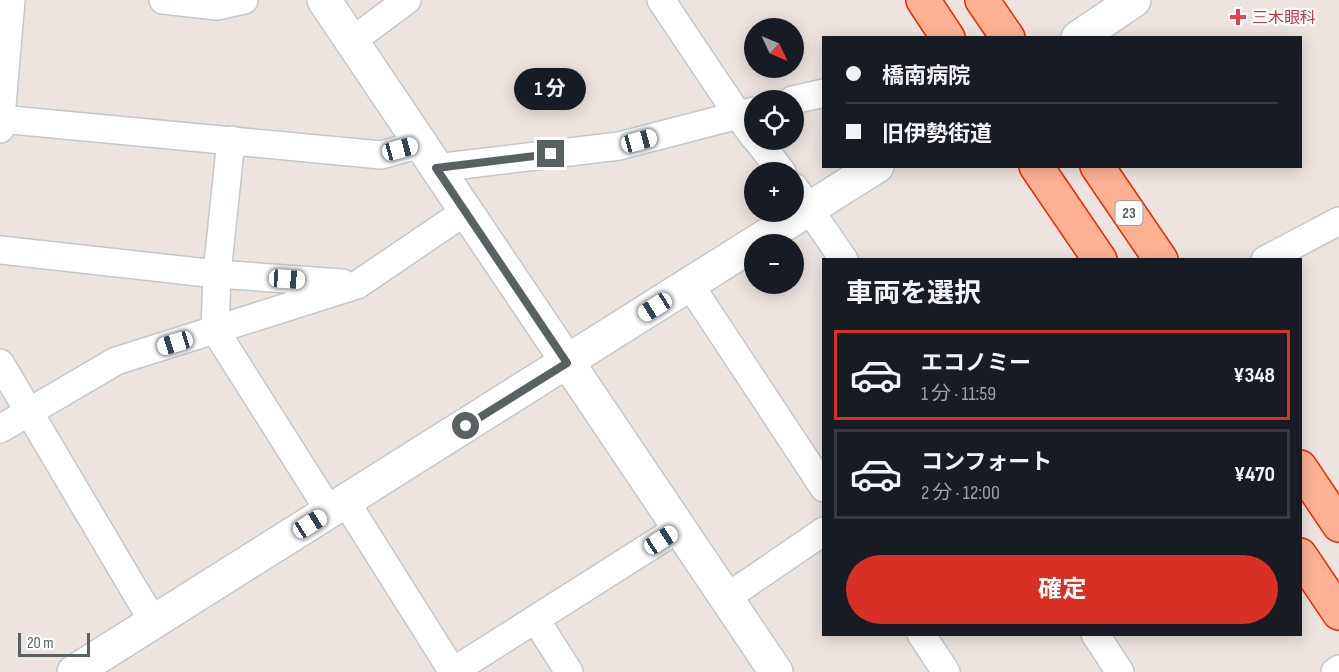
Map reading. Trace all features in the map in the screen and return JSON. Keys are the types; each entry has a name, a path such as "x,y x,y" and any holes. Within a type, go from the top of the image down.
{"highway":[{"path":"923,0 947,36"},
{"path":"982,0 1007,36"},
{"path":"1037,168 1099,258"},
{"name":"23","path":"1098,168 1160,258"},
{"path":"1302,471 1339,525"},
{"path":"1302,558 1339,613"}],"street":[{"path":"11,0 0,122 231,140 381,155 428,156 619,146 744,114"},
{"path":"163,0 217,6 244,0"},
{"path":"324,0 776,672"},
{"path":"352,41 407,0"},
{"path":"661,0 744,110"},
{"path":"1081,36 1134,0"},
{"path":"804,98 822,93"},
{"path":"231,140 217,274 215,330 452,672 679,528"},
{"path":"765,150 774,162"},
{"path":"804,197 872,168"},
{"path":"804,201 843,258"},
{"path":"0,429 116,361 357,285 466,212"},
{"path":"1270,258 1339,221"},
{"path":"84,670 154,623 690,285 771,222"},
{"path":"0,250 217,274 357,285"},
{"path":"690,285 822,485"},
{"path":"0,363 154,623"},
{"path":"726,598 822,532"},
{"path":"536,620 569,672"},
{"path":"922,636 946,672"},
{"path":"1096,636 1120,672"},
{"path":"1335,672 1339,669"}],"place":[{"name":"三木眼科","path":"1238,17"}],"route":[{"path":"466,426 567,363 436,168 551,154"}]}
